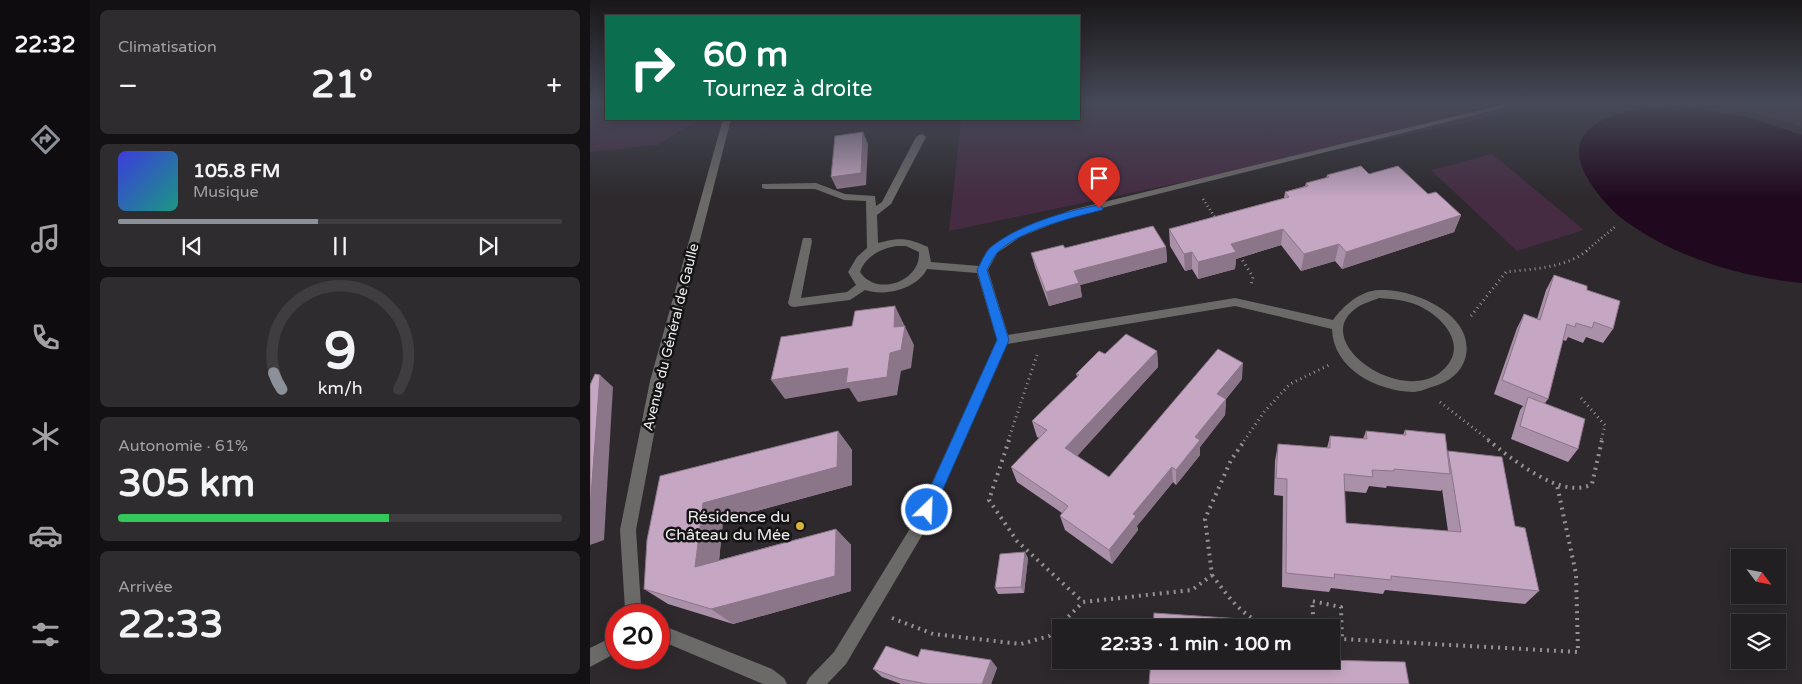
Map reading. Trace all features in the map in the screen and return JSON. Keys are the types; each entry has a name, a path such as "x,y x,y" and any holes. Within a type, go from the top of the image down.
{"street":[{"name":"Avenue du Général de Gaulle","path":"633,604 628,530 657,381 723,134"},
{"path":"815,684 840,658 919,527 1003,340 982,270 993,250 1016,235 1075,212 1395,134"},
{"path":"872,213 886,204 922,137"},
{"path":"766,186 816,186 844,197 871,198 873,249"},
{"path":"807,241 794,303 850,296 863,285"},
{"path":"896,242 917,245 924,250 927,257 925,265 910,281 885,289 863,285 856,279 854,272 860,260 873,249 896,242"},
{"path":"925,265 982,270"},
{"path":"1378,294 1411,298 1441,313 1452,324 1459,337 1461,350 1457,363 1449,374 1436,382 1420,386 1401,386 1382,382 1365,374 1346,357 1336,338 1336,325 1341,314 1350,304 1378,294"},
{"path":"1003,340 1235,302 1336,325"},
{"path":"670,636 766,675 778,684"},
{"path":"590,658 605,650"}],"path":[{"path":"1193,184 1218,222"},
{"path":"1452,324 1472,316 1506,272 1543,268 1578,258 1616,226"},
{"path":"1238,254 1254,277 1245,305"},
{"path":"1051,332 1033,362 989,500 1017,541 1083,602"},
{"path":"1251,619 1238,611 1212,575 1205,519 1231,460 1264,412 1290,384 1346,357"},
{"path":"1420,386 1520,465 1557,485 1585,488 1592,484 1605,425 1581,398"},
{"path":"1313,619 1312,601 1341,607 1342,639 1578,652 1576,574 1557,485"},
{"path":"869,609 933,634 1021,644 1049,636 1083,602 1192,590 1212,575"}],"shaded area":[{"path":"590,134 675,134 657,145 590,152"},
{"path":"959,134 1411,134 949,231"},
{"path":"1587,134 1802,135 1802,283 1735,271 1691,257 1650,237 1619,216 1593,187 1580,160 1581,143"},
{"path":"1492,154 1584,230 1517,251 1431,170"}],"building":[{"path":"863,134 861,173 831,177 835,136"},
{"path":"1361,166 1369,174 1398,166 1428,194 1436,192 1461,215 1346,252 1339,244 1304,254 1283,229 1231,244 1236,252 1198,262 1192,252 1184,254 1169,229 1289,197 1285,192 1308,186 1306,183 1329,177 1327,175"},
{"path":"1153,226 1166,247 1074,271 1079,283 1046,292 1031,253 1063,245 1065,248"},
{"path":"1554,275 1587,286 1587,290 1620,301 1613,329 1594,322 1592,328 1576,323 1575,327 1567,324 1548,399 1502,380 1524,314 1540,320"},
{"path":"895,306 894,327 905,326 901,350 890,353 887,377 846,383 848,368 771,380 781,337 852,326 855,311"},
{"path":"1126,334 1157,351 1065,448 1109,477 1218,349 1243,363 1217,394 1226,399 1195,437 1200,440 1176,470 1172,467 1133,514 1136,516 1109,550 1060,516 1068,506 1011,467 1047,430 1032,421 1079,375 1076,374 1099,351 1105,354"},
{"path":"595,374 600,375 590,509 590,385"},
{"path":"1528,397 1585,419 1578,449 1520,426"},
{"path":"1405,430 1445,434 1450,474 1394,469 1394,471 1372,470 1373,477 1344,474 1346,523 1461,532 1448,451 1502,457 1515,526 1525,528 1539,591 1391,576 1391,580 1334,574 1335,578 1286,573 1287,479 1276,478 1278,444 1330,448 1330,436 1367,439 1366,431 1406,435"},
{"path":"838,431 837,467 703,503 695,567 836,529 835,576 711,609 644,589 647,540 660,476"},
{"path":"1025,552 1021,587 995,588 1000,554"},
{"path":"1154,613 1241,619 1154,619"},
{"path":"886,646 918,657 921,649 991,660 982,684 927,684 901,679 873,669"},
{"path":"1340,660 1405,662 1409,684 1149,684 1150,669 1340,669"}],"place":[{"name":"Résidence du Château du Mée","path":"800,526"}],"route":[{"path":"927,510 1003,340 982,270 993,250 1016,235 1075,212 1099,208"}]}
